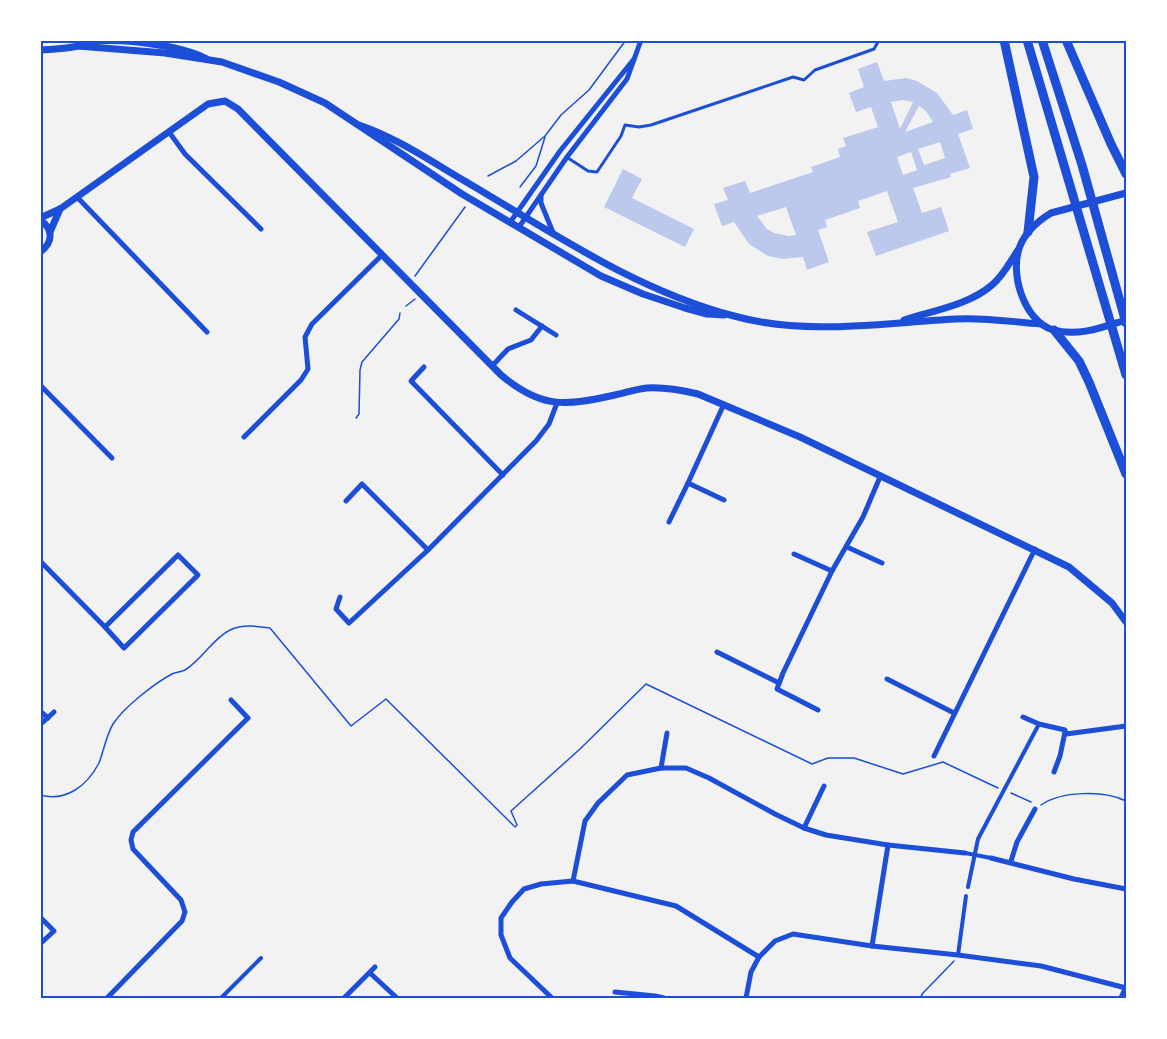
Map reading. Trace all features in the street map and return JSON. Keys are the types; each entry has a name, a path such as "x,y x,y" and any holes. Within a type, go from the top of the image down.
{"highway":[{"path":"1004,40 1034,177 1028,232"},
{"path":"1027,40 1126,375"},
{"path":"1042,40 1082,165 1126,322"},
{"path":"1066,40 1126,174"},
{"path":"1054,330 1079,361 1126,474"}],"street":[{"path":"519,227 567,157 621,88 632,70 641,40"},
{"path":"40,50 109,41 151,45 197,53 209,60 222,62 279,82 325,103 442,181 601,276 643,294 707,314 816,327 874,326 975,318 1041,324 1054,330 1079,333 1126,322"},
{"path":"511,221 560,151 634,58"},
{"path":"50,232 40,219 60,209 208,104 225,101 238,109 492,366 523,392 556,403 578,403 653,388 690,392 724,404 800,437 1070,567 1112,603 1126,622"},
{"path":"359,124 387,135 554,235 630,276 733,316"},
{"path":"170,132 185,154 261,229"},
{"path":"891,324 956,304 984,291 1001,276 1028,232 1052,213 1123,193"},
{"path":"541,195 541,203 554,235"},
{"path":"76,197 207,332"},
{"path":"40,252 49,243 50,232 60,209"},
{"path":"1019,248 1016,266 1020,290 1029,310 1041,324"},
{"path":"244,437 301,380 308,369 305,337 312,324 382,255"},
{"path":"516,310 556,335"},
{"path":"492,366 508,349 531,340 542,326"},
{"path":"424,367 411,381 503,475"},
{"path":"40,385 112,459"},
{"path":"340,597 336,609 349,623 428,550 543,433 549,424 556,403"},
{"path":"669,522 724,404"},
{"path":"818,710 777,689 880,477"},
{"path":"688,483 724,500"},
{"path":"346,501 362,484 428,550"},
{"path":"847,547 882,563"},
{"path":"934,756 1035,549"},
{"path":"794,554 832,572"},
{"path":"40,561 124,648 198,575 178,555 105,627"},
{"path":"717,652 779,683"},
{"path":"887,679 954,713"},
{"path":"109,998 182,921 185,912 181,900 133,849 131,840 133,832 248,718 231,700"},
{"path":"40,711 48,718"},
{"path":"42,723 54,712"},
{"path":"1023,717 1039,724 1065,730 1066,734 1126,726"},
{"path":"968,887 978,839 1039,724"},
{"path":"1054,772 1065,730"},
{"path":"661,768 667,733"},
{"path":"573,881 585,821 598,803 627,775 661,768 686,768 804,828 826,835 888,845 974,854 1011,861 1074,879 1126,889"},
{"path":"804,828 824,786"},
{"path":"1011,861 1017,842 1037,807"},
{"path":"872,946 888,845"},
{"path":"552,999 510,958 501,935 501,918 512,902 524,889 541,884 573,881 676,906 759,957"},
{"path":"957,955 966,896"},
{"path":"40,917 54,931 40,944"},
{"path":"747,999 751,972 759,957 775,942 793,934 1041,966 1126,989 1122,999"},
{"path":"221,999 261,958"},
{"path":"344,999 375,967"},
{"path":"370,973 397,999"},
{"path":"615,992 664,999"}],"lane":[{"path":"567,157 588,171 597,172 621,136 625,125 639,127 651,125 793,77 804,80 815,70 874,49 879,40"}],"path":[{"path":"488,176 516,161 545,136 561,115 589,90 626,40"},
{"path":"520,187 536,166 545,136"},
{"path":"413,278 469,201"},
{"path":"406,306 416,297"},
{"path":"356,418 359,414 362,362 399,319 400,313"},
{"path":"40,795 53,798 64,796 78,789 98,765 114,724 150,687 174,673 185,670 229,630 244,626 270,628 351,726 386,699 515,827 517,825 511,811 580,749 646,684 812,764 828,758 854,758 903,774 943,762 1031,802"},
{"path":"1037,807 1065,794 1102,796 1126,801"},
{"path":"921,999 923,993 950,967 957,955"}],"building":[{"path":"877,62 884,81 906,78 917,81 937,93 953,115 967,110 973,129 958,134 970,168 950,174 951,177 913,188 922,213 941,207 949,231 876,256 867,232 898,222 887,191 858,201 860,208 825,220 827,227 818,230 829,262 807,270 803,257 783,259 768,256 749,244 734,222 722,226 714,204 728,200 723,188 745,181 750,193 813,172 811,167 840,157 838,149 846,146 843,138 878,127 871,107 856,112 849,93 864,87 858,69","holes":["902,100 913,102 900,129 891,102","919,106 926,111 933,122 905,132","940,142 945,158 924,165 918,149","911,152 917,170 903,175 897,157","786,207 796,235 774,233 767,229 757,216"]},
{"path":"623,169 642,179 632,198 694,229 685,247 604,207"}]}
